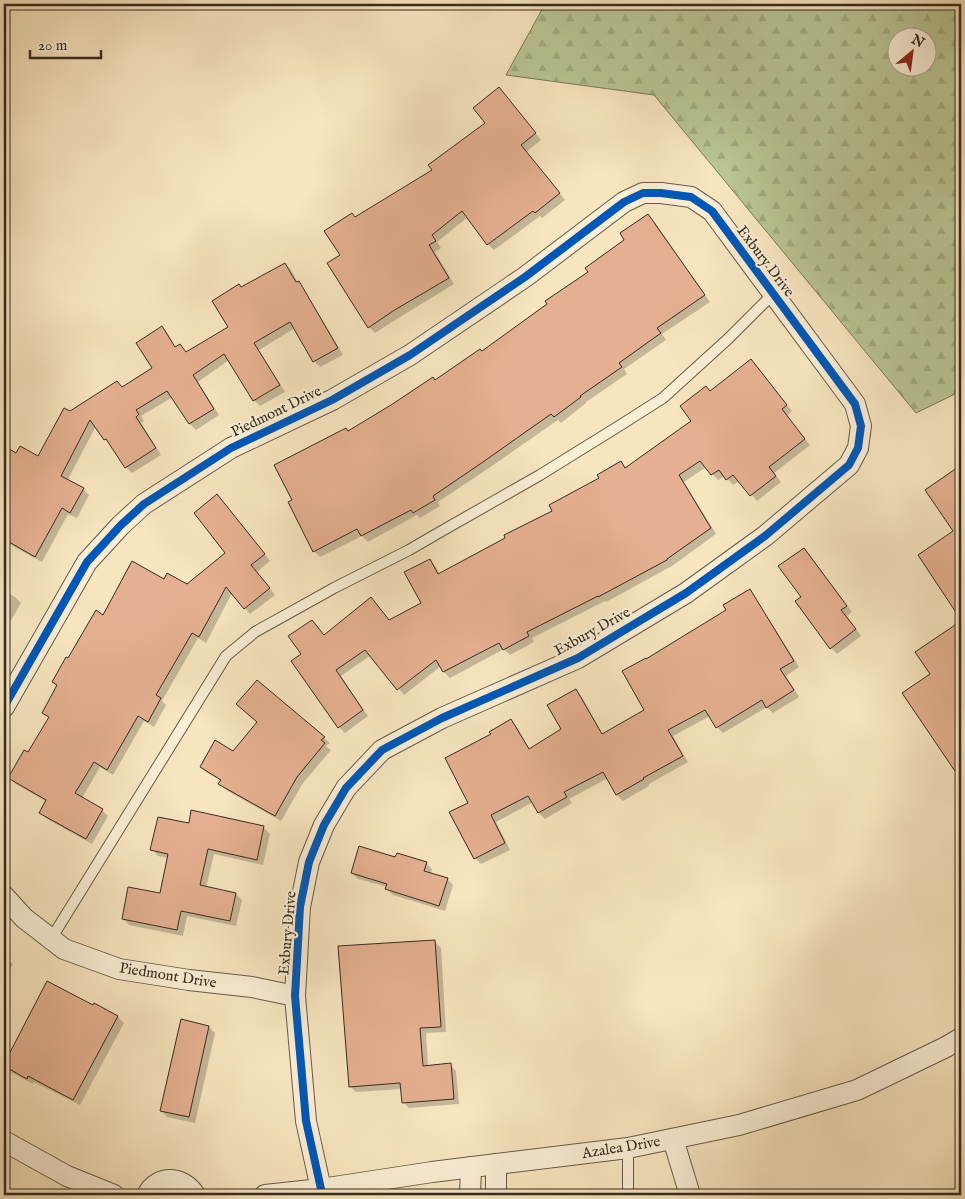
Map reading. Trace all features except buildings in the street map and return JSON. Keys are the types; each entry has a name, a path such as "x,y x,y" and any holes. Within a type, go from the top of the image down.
{"street":[{"name":"Exbury Drive","path":"331,1190 306,1121 296,996 300,907 309,862 324,825 346,788 382,750 442,718 578,658 686,593 765,536 849,464 858,448 861,426 855,404 712,211 691,197 661,193 643,193 624,202"},
{"name":"Piedmont Drive","path":"4,707 87,562 121,525 144,504 231,448 332,400 410,354 526,277 624,202"},
{"name":"Piedmont Drive","path":"4,896 24,918 64,949 120,969 189,980 252,987 296,996"},
{"name":"Azalea Drive","path":"265,1195 331,1190 471,1167 628,1148 740,1125 857,1090 961,1038"},
{"path":"673,1139 690,1195"},
{"path":"4,1141 67,1176 114,1195"},
{"path":"496,1164 496,1195"},
{"path":"470,1195 471,1167"},
{"path":"147,1195 156,1184 164,1180 173,1180 182,1182 195,1195"}],"lane":[{"path":"51,939 226,656 255,632 334,588 409,550 540,474 663,398 729,338 773,294"},
{"path":"628,1148 628,1195"}],"green space":[{"path":"545,4 961,4 961,391 916,413 654,95 506,75"}],"cycle path":[{"path":"4,707 87,562 121,525 144,504 231,448 332,400 410,355 525,277 624,202 643,193 691,197 712,211 855,404 861,426 858,448 849,465 765,536 686,593 578,658 442,718 382,750 346,788 324,825 309,862 300,907 295,996 306,1121 321,1189"}]}
